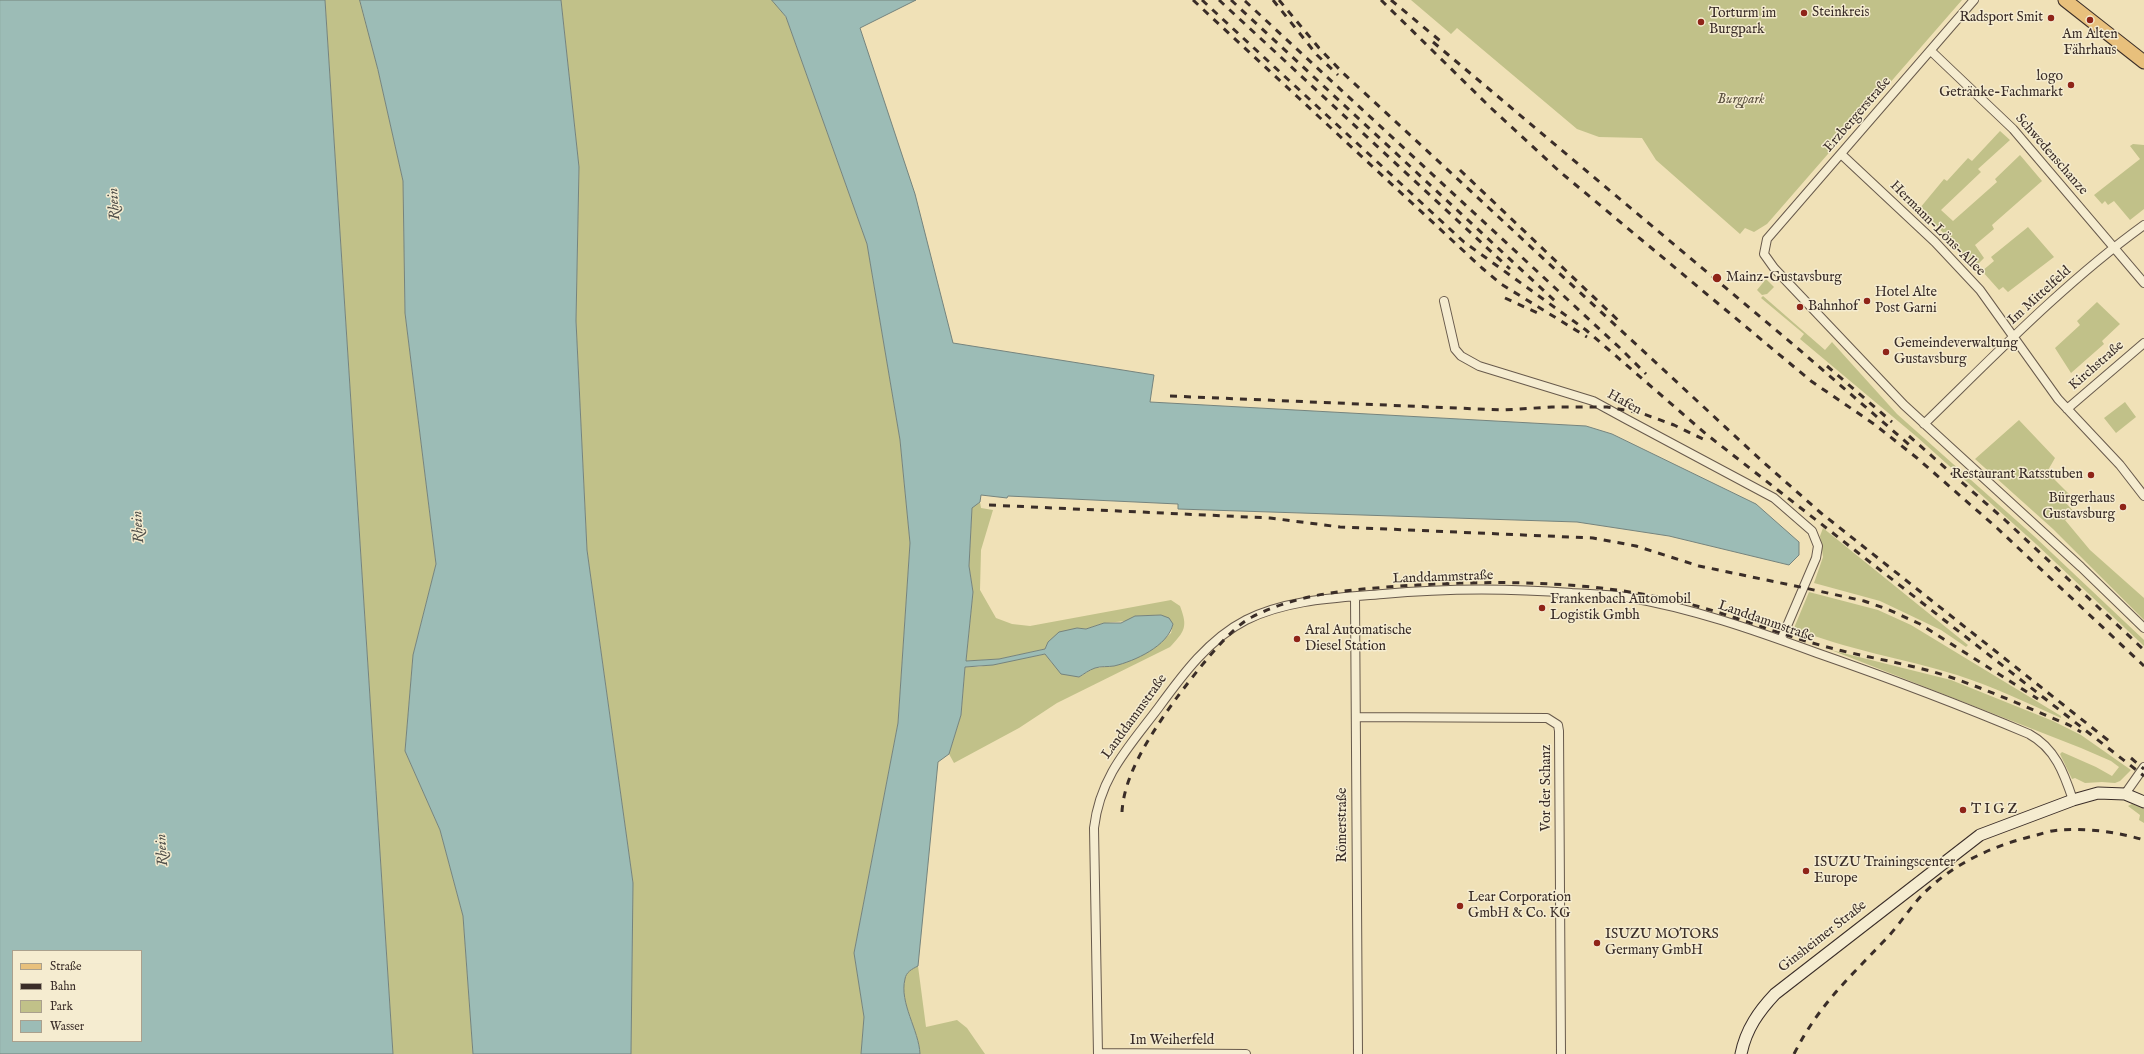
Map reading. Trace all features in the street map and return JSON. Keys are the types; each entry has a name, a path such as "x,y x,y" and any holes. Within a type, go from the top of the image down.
{"main road":[{"path":"2065,0 2144,62"},
{"name":"Ginsheimer Straße","path":"1741,1054 1746,1036 1755,1018 1775,994 1969,842 1990,831 2073,800 2098,793 2125,794 2144,802"}],"street":[{"name":"Erzbergerstraße","path":"1924,424 1850,350 1774,268 1765,258 1764,250 1767,239 1974,0"},
{"name":"Schwedenschanze","path":"1931,51 2013,129 2144,283"},
{"name":"Hermann-Löns-Allee","path":"1841,154 1935,242 1980,290 2068,409 2120,464 2144,496"},
{"name":"Im Mittelfeld","path":"1924,424 2014,337 2114,246 2144,225"},
{"name":"Hafen","path":"1444,301 1455,349 1468,361 1479,366 1593,401 1607,407 1626,419 1774,498 1812,530 1818,546 1816,558 1781,640"},
{"name":"Kirchstraße","path":"2068,409 2144,343"},
{"path":"1924,424 2064,552 2144,628"},
{"name":"Landdammstraße","path":"1098,1054 1094,828 1096,807 1105,783 1115,766 1180,677 1197,658 1223,636 1246,620 1278,608 1319,600 1355,596 1486,588 1623,597 1669,605 1726,620 1942,697 2034,737 2048,748 2055,757 2067,780 2073,800"},
{"name":"Römerstraße","path":"1355,596 1358,1054"},
{"name":"Vor der Schanz","path":"1356,717 1547,718 1558,725 1561,1054"},
{"path":"2125,794 2144,766"},
{"name":"Im Weiherfeld","path":"1098,1054 1246,1054"}],"green space":[{"path":"325,0 360,0 378,70 403,181 405,313 436,564 413,655 405,751 440,830 463,916 473,1054 393,1054"},
{"path":"561,0 772,0 786,17 867,244 900,440 910,543 898,723 854,953 864,1017 861,1054 631,1054 633,883 587,550 576,321 579,167"},
{"name":"Burgpark","path":"1411,0 1962,0 1767,224 1754,232 1745,228 1740,234 1656,160 1642,138 1599,137 1577,129 1457,28 1451,34"},
{"path":"2000,131 2010,140 1978,169 1981,172 1941,210 1953,221 1997,182 1995,179 2020,155 2042,181 1992,225 1994,229 1975,245 1984,258 1975,267 1920,208 1944,179 1947,181 1968,158 1972,161"},
{"path":"2133,144 2144,145 2144,209 2130,220 2114,201 2108,205 2105,201 2102,204 2094,195 2140,159 2130,146"},
{"path":"2028,227 2054,257 2008,292 2003,287 1999,290 1982,271 1994,261 1991,257"},
{"path":"1766,279 1774,287 1767,294 1762,295 1757,290"},
{"path":"1763,296 1825,350 1832,342 1897,414 2035,537 2144,640 2144,646 2036,544 1917,437 1800,339 1804,334 1761,298"},
{"path":"2097,302 2120,324 2102,341 2104,344 2071,373 2055,348 2080,325 2077,321"},
{"path":"2125,402 2136,417 2116,433 2104,418"},
{"path":"2019,420 2055,458 2047,472 2071,496 2065,502 2076,514 2065,520 2090,550 2144,598 2144,620 2053,529 1975,459"},
{"path":"980,502 981,508 993,510 981,550 980,590 996,618 1012,624 1030,626 1171,600 1180,606 1184,619 1184,628 1182,633 1170,647 1057,703 1019,728 954,763 949,754 961,715 965,667 978,667 1046,654 1052,663 1079,677 1094,668 1114,666 1155,647 1171,633 1173,624 1161,615 1135,616 1127,621 1104,623 1086,629 1077,628 1048,642 1045,649 999,659 966,661 973,592 969,566 972,507"},
{"path":"1823,528 1968,645 1966,647 1941,630 1880,601 1814,583 1823,557 1820,536"},
{"path":"1809,592 1878,610 1911,625 2061,716 2061,718 1970,679 1854,648 1814,636 1794,628"},
{"path":"1831,650 1951,680 2053,721 2081,735 2131,770 2120,781 2115,783 2085,783 2075,778 2072,779 2060,754 2062,752 2112,776 2119,767 2111,761 2081,748"},
{"path":"2132,804 2144,809 2144,823 2139,820 2140,815 2128,806"},
{"path":"918,966 926,1027 957,1020 967,1028 985,1054 920,1054 919,1045 907,1007 904,988 907,974"}],"water":[{"name":"Rhein","path":"0,0 325,0 393,1054 0,1054"},
{"path":"360,0 561,0 579,167 576,321 587,550 633,883 631,1054 473,1054 463,916 440,830 405,751 413,655 436,564 405,313 403,181 378,70"},
{"path":"772,0 916,0 860,28 915,194 953,343 1154,375 1150,402 1586,426 1612,434 1756,504 1799,542 1799,555 1789,565 1669,536 1577,522 1178,509 1178,504 1008,496 1007,498 981,495 980,502 972,508 969,566 973,592 966,661 999,659 1045,649 1048,642 1059,632 1077,628 1086,629 1104,623 1121,623 1135,616 1161,615 1169,618 1173,624 1165,639 1150,651 1122,664 1095,668 1079,677 1061,674 1045,654 993,665 965,667 961,715 949,754 938,762 918,966 907,974 905,979 904,988 907,1007 919,1045 920,1054 861,1054 864,1017 854,953 898,723 910,543 900,440 867,244 786,17"}],"railway":[{"path":"1193,0 1482,268 1501,284 1587,337"},
{"path":"1202,0 1464,242 1586,330 1706,434 2144,776"},
{"path":"1219,0 1510,269"},
{"path":"1231,0 1555,301"},
{"path":"1273,0 1317,55 1338,75"},
{"path":"1279,0 1319,48 1342,72 1762,461 1821,513 2109,741"},
{"path":"1381,0 1491,108 1559,171 1811,381 1874,424 1917,458 1997,528 2144,666"},
{"path":"1391,0 1444,44"},
{"path":"1245,1 1620,348 1646,374"},
{"path":"1433,42 1795,346 1913,448"},
{"path":"1460,170 1621,323"},
{"path":"1505,298 1542,315"},
{"path":"1827,366 1892,422"},
{"path":"1170,396 1503,410 1552,407 1607,407 1641,413 1674,425 1709,442"},
{"path":"1909,436 2005,520 2144,650"},
{"path":"989,505 1270,518 1340,527 1593,538 1636,546 1699,566 1864,601 1887,609 1920,624 2038,699"},
{"path":"1122,812 1128,782 1142,751 1151,736 1193,676 1233,631 1252,617 1288,603 1324,594 1381,587 1471,583 1541,584 1612,589 1681,602 1827,647 1906,665 1953,678 2069,725 2081,732"},
{"path":"2131,758 2144,769"},
{"path":"1794,1054 1813,1021 1834,994 1889,935 1925,892 1937,881 1963,863 2006,844 2054,830 2103,831 2144,840"}],"place":[{"name":"Steinkreis","path":"1804,13"},
{"name":"Radsport Smit","path":"2051,18"},
{"name":"Am Alten Fährhaus","path":"2090,20"},
{"name":"Torturm im Burgpark","path":"1701,22"},
{"name":"logo Getränke-Fachmarkt","path":"2071,85"},
{"name":"Mainz-Gustavsburg","path":"1717,278"},
{"name":"Hotel Alte Post Garni","path":"1867,301"},
{"name":"Bahnhof","path":"1800,307"},
{"name":"Gemeindeverwaltung Gustavsburg","path":"1886,352"},
{"name":"Restaurant Ratsstuben","path":"2091,475"},
{"name":"Bürgerhaus Gustavsburg","path":"2123,507"},
{"name":"Frankenbach Automobil Logistik Gmbh","path":"1542,608"},
{"name":"Aral Automatische Diesel Station","path":"1297,639"},
{"name":"T I G Z","path":"1963,810"},
{"name":"ISUZU Trainingscenter Europe","path":"1806,871"},
{"name":"Lear Corporation GmbH & Co. KG","path":"1460,906"},
{"name":"ISUZU MOTORS Germany GmbH","path":"1597,943"}]}
